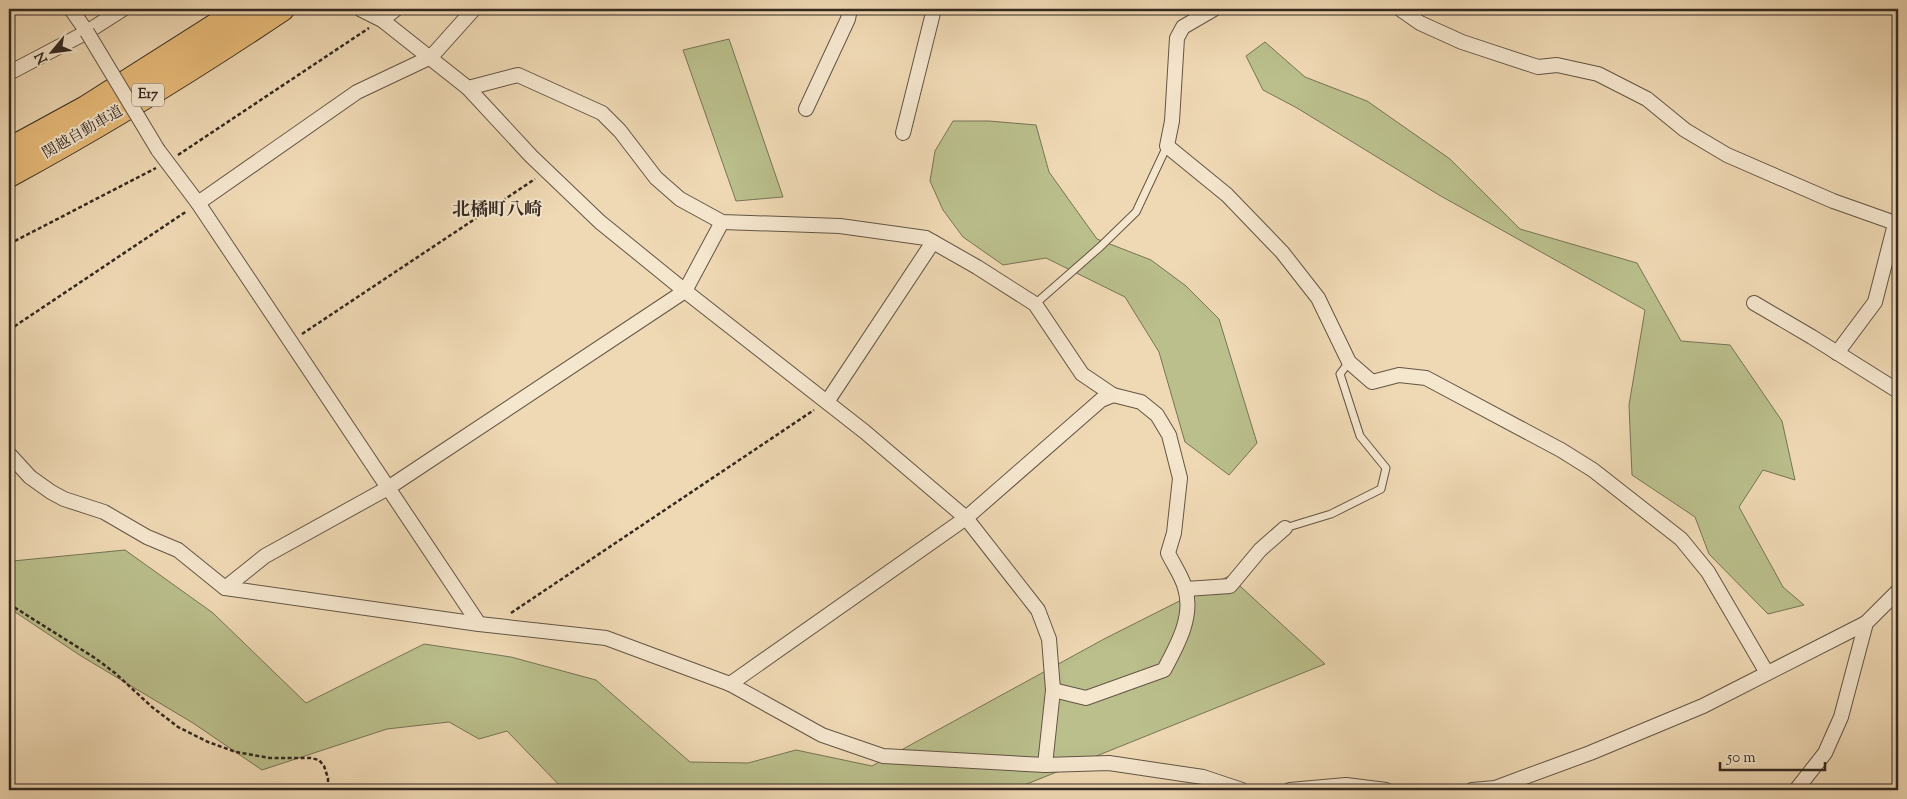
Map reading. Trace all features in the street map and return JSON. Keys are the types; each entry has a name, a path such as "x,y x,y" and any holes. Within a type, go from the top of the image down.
{"highway":[{"name":"関越自動車道","path":"9,150 86,108 242,9"},
{"name":"関越自動車道","path":"9,175 104,122 178,77 282,9"}],"street":[{"path":"71,9 87,32 158,150 198,203 479,624"},
{"path":"9,73 87,32 123,9"},
{"path":"370,14 396,9"},
{"path":"198,203 357,92 431,57 474,9"},
{"path":"806,109 848,19 850,9"},
{"path":"903,132 934,9"},
{"path":"1214,9 1183,27 1177,38 1172,121 1167,146 1228,195 1282,252 1318,298 1349,362 1372,382 1399,374 1426,378 1561,450 1593,470 1681,539 1708,572 1767,673"},
{"path":"1400,9 1420,23 1490,52 1538,67 1557,65 1598,74 1647,99 1685,130 1728,155 1833,201 1897,224 1875,302 1837,352"},
{"path":"370,14 431,57 468,88 546,171 600,222 865,432 966,518 1038,610 1049,639 1053,690 1045,765"},
{"path":"468,88 518,75 602,113 620,131 656,178 680,199 722,222 840,226 926,238 977,267 1035,304 1082,374 1113,395 1141,402 1157,415 1168,435 1180,478 1174,533 1168,553 1186,589 1187,617 1178,644 1164,670 1086,698 1053,690"},
{"path":"224,588 265,556 388,488 685,291 722,222"},
{"path":"827,402 933,242"},
{"path":"1754,303 1837,352 1898,392"},
{"path":"730,684 966,518 1101,400 1113,395"},
{"path":"9,454 30,477 51,492 64,499 104,512 147,537 178,550 224,588 479,624 606,638 730,684 822,735 883,756 1045,765 1109,763 1203,777 1242,790"},
{"path":"1186,589 1230,586 1260,550 1286,528"},
{"path":"1472,790 1495,788 1703,706 1866,623 1898,591"},
{"path":"1796,790 1825,753 1841,717 1866,623"},
{"path":"1290,790 1346,785 1386,790"}],"lane":[{"path":"1035,304 1100,247 1136,212 1167,146"},
{"path":"1286,528 1331,514 1381,489 1386,468 1360,436 1340,374 1349,362"}],"path":[{"path":"9,244 167,162 370,14"},
{"path":"291,342 546,171"},
{"path":"9,330 198,203"},
{"path":"494,625 827,402"},
{"path":"9,604 95,658 178,727 236,752 253,756 311,758 319,760 324,766 328,778 328,790"}],"green space":[{"path":"729,39 783,197 736,201 683,50"},
{"path":"1265,42 1305,77 1367,101 1450,159 1520,229 1637,263 1681,341 1730,345 1782,421 1795,480 1763,470 1739,507 1783,587 1804,605 1768,614 1709,554 1695,517 1632,475 1629,405 1645,310 1439,195 1297,108 1263,90 1246,56"},
{"path":"953,121 989,121 1036,125 1049,172 1097,239 1151,260 1186,286 1219,319 1257,443 1229,475 1185,442 1159,352 1125,297 1046,258 1003,265 963,237 943,210 930,181 935,151"},
{"path":"125,550 213,613 306,703 424,644 511,657 596,680 690,762 748,763 796,750 872,766 1104,639 1229,576 1325,664 1012,790 564,790 507,731 479,739 449,722 387,729 262,770 193,723 81,656 9,608 9,557 13,561"}],"district":[{"name":"北橘町八崎","path":"497,211"}]}
